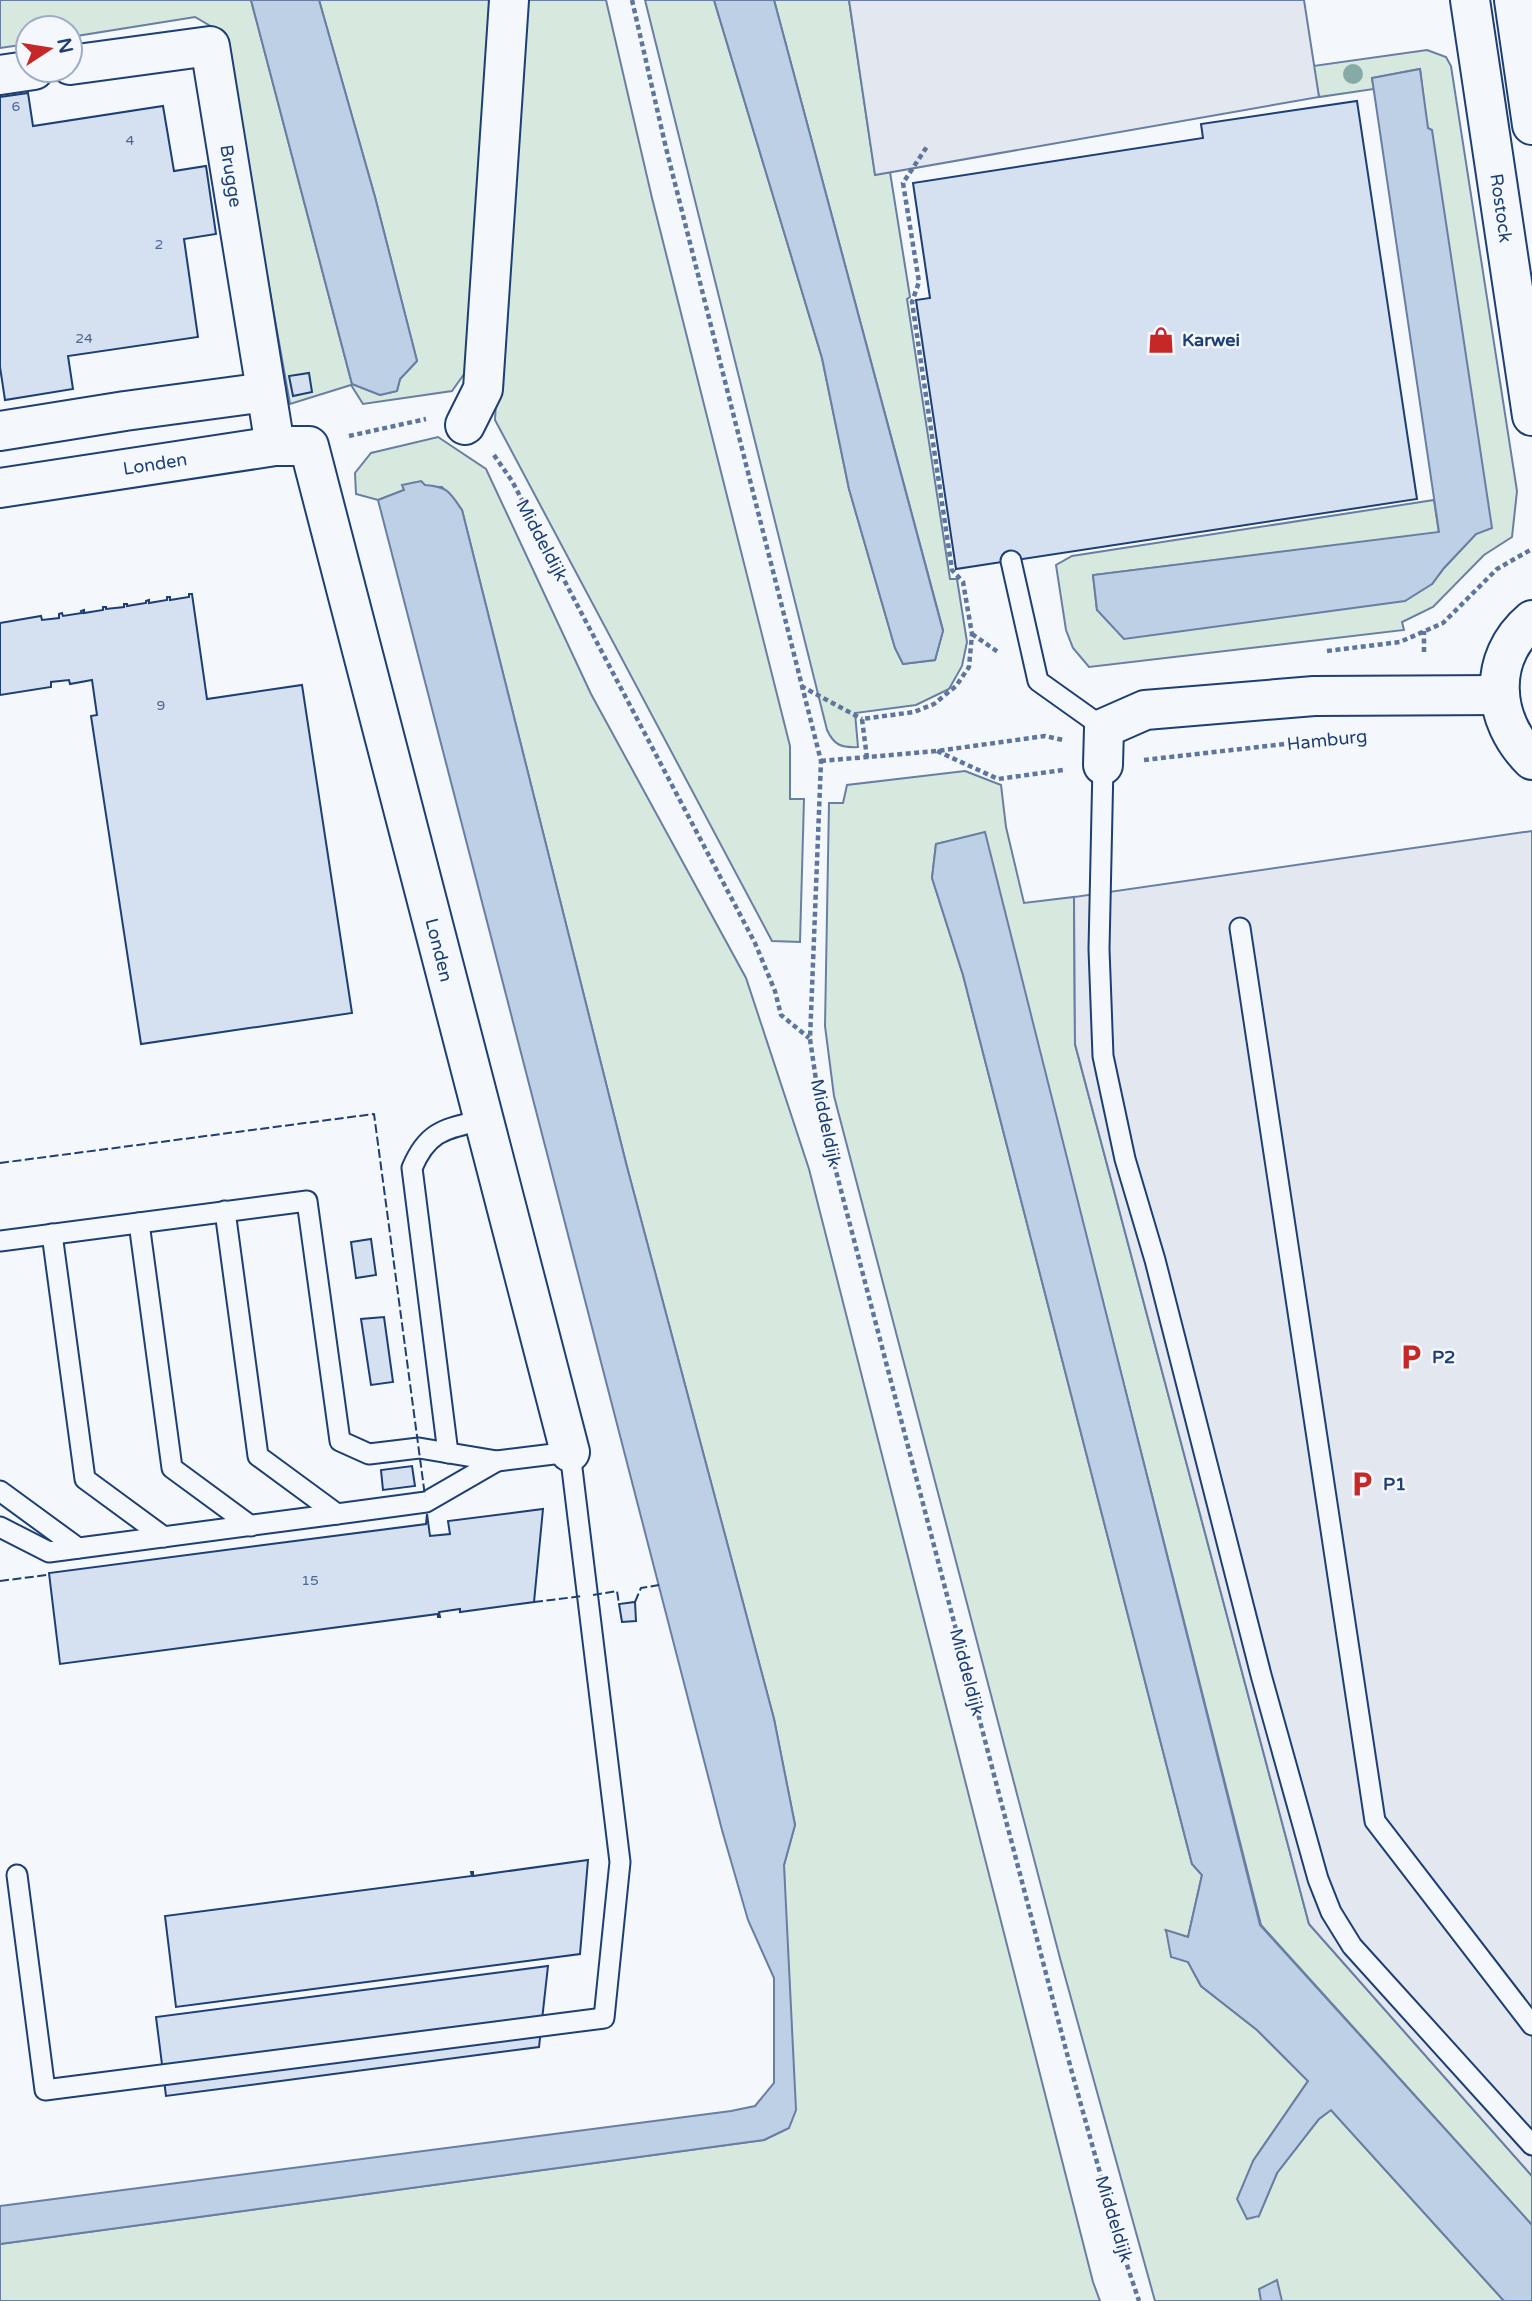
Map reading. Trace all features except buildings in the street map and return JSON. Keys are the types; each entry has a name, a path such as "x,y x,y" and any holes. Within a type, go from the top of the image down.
{"street":[{"path":"466,425 483,389 509,0"},
{"name":"Rostock","path":"1470,0 1532,416"},
{"path":"1514,0 1532,125"},
{"name":"Brugge","path":"84,63 210,46 266,392 292,446"},
{"path":"0,431 266,392"},
{"name":"Londen","path":"0,488 292,446 482,1119 570,1452"},
{"path":"1532,620 1518,634 1506,656 1500,695 1502,710 1513,738 1532,760"},
{"path":"1103,765 1104,728 1145,710 1314,696 1500,695"}],"lane":[{"path":"1011,561 1038,681 1104,728"},
{"path":"1103,765 1099,949 1103,1056 1125,1159 1155,1260 1261,1675 1318,1879 1331,1912 1352,1946 1532,2145"},
{"path":"1240,928 1375,1821 1532,2025"},
{"path":"447,1453 412,1168 420,1150 441,1131 482,1119"},
{"path":"0,1241 307,1201 340,1441 369,1454 419,1448 497,1461 570,1452 620,1861 604,2018 45,2090 17,1875"},
{"path":"225,1211 258,1456 337,1514"},
{"path":"139,1223 172,1468 251,1526"},
{"path":"52,1234 85,1479 164,1537"},
{"path":"0,1527 49,1552 251,1526 426,1502 497,1461"},
{"path":"0,1491 78,1548"}],"path":[{"name":"Middeldijk","path":"632,0 666,149 821,761 810,1039 821,1114 1071,2069 1119,2241 1139,2301"},
{"path":"801,686 862,719 914,712 934,704 956,686 969,667 972,634 963,582 952,570 912,302 919,282 903,183 928,145"},
{"path":"292,446 428,419 447,418 466,425"},
{"name":"Middeldijk","path":"466,425 484,440 518,494 755,943 775,991 781,1015 810,1039"},
{"path":"1424,631 1443,623 1458,611 1497,569 1532,549"},
{"path":"862,719 867,758"},
{"path":"821,761 937,751 1045,736 1076,744 1103,765"},
{"name":"Hamburg","path":"937,751 998,779 1297,743"}],"shaded area":[{"path":"0,0 251,0 352,384 380,395 397,391 400,379 417,361 375,197 319,0 493,0 469,367 452,391 363,404 351,385 290,404 224,34 195,17 84,35 84,14 14,14 14,46 0,48"},
{"path":"519,0 606,0 652,198 790,746 790,799 804,799 800,942 772,941 495,420"},
{"path":"645,0 714,0 822,358 849,489 895,648 903,664 935,660 943,630 774,0 849,0 875,174 890,172 950,579 957,579 967,642 962,666 949,689 916,705 855,713 858,747 839,744 827,730"},
{"path":"849,0 1304,0 1319,97 875,175"},
{"path":"1427,50 1446,57 1451,66 1517,491 1512,537 1484,555 1433,607 1402,622 1404,630 1089,667 1073,648 1066,630 1056,565 1072,556 1434,500 1439,533 1093,575 1097,610 1432,584 1476,534 1420,69 1372,78 1374,89 1319,97 1313,66"},
{"path":"438,437 486,469 591,694 746,978 809,1169 1100,2301 0,2301 0,2244 764,2140 789,2128 784,1865 795,1825 774,1719 627,1167 462,510 442,487 403,486 404,490 378,500 356,494 355,473 371,453"},
{"path":"965,771 1001,785 1006,827 1024,903 1074,897 1075,1044 1309,1924 1532,2176 1532,2225 1261,1925 984,833 936,844 932,878 963,975 1192,1864 1202,1875 1188,1937 1166,1931 1201,1986 1257,2030 1308,2081 1253,2161 1259,2215 1277,2173 1319,2119 1331,2110 1504,2301 1155,2301 1061,1962 834,1096 825,1026 829,803 843,803 847,785"},
{"name":"P1","path":"1532,831 1532,2176 1309,1924 1075,1044 1074,897"}],"water":[{"path":"251,0 319,0 375,197 417,361 400,379 397,391 380,395 352,384"},
{"path":"714,0 774,0 943,631 935,660 903,664 895,648 849,489 822,358"},
{"path":"1420,69 1428,128 1432,130 1492,528 1476,534 1432,584 1405,601 1124,639 1097,610 1093,575 1439,532 1372,78"},
{"path":"421,481 425,485 447,491 462,510 627,1167 774,1719 795,1825 784,1865 796,2110 789,2128 764,2140 0,2244 0,2206 731,2111 755,2106 774,2083 774,1978 748,1920 722,1830 378,500 404,490 402,485"},
{"path":"985,832 1260,1925 1532,2225 1532,2301 1504,2301 1331,2110 1319,2119 1277,2173 1259,2216 1247,2219 1237,2199 1253,2161 1308,2081 1257,2030 1201,1986 1188,1962 1171,1957 1166,1930 1188,1937 1202,1875 1192,1864 963,975 932,878 936,844"},
{"path":"1277,2280 1282,2301 1261,2301 1259,2289"}],"fence":[{"path":"0,1163 374,1114 425,1496"},
{"path":"0,1581 47,1575"},
{"path":"635,1602 641,1588 659,1585"},
{"path":"593,1595 617,1591 619,1604"},
{"path":"534,1602 583,1596"}],"place":[{"name":"Karwei","path":"1161,340"},
{"name":"P2","path":"1411,1357"},
{"name":"P1","path":"1362,1484"}]}
